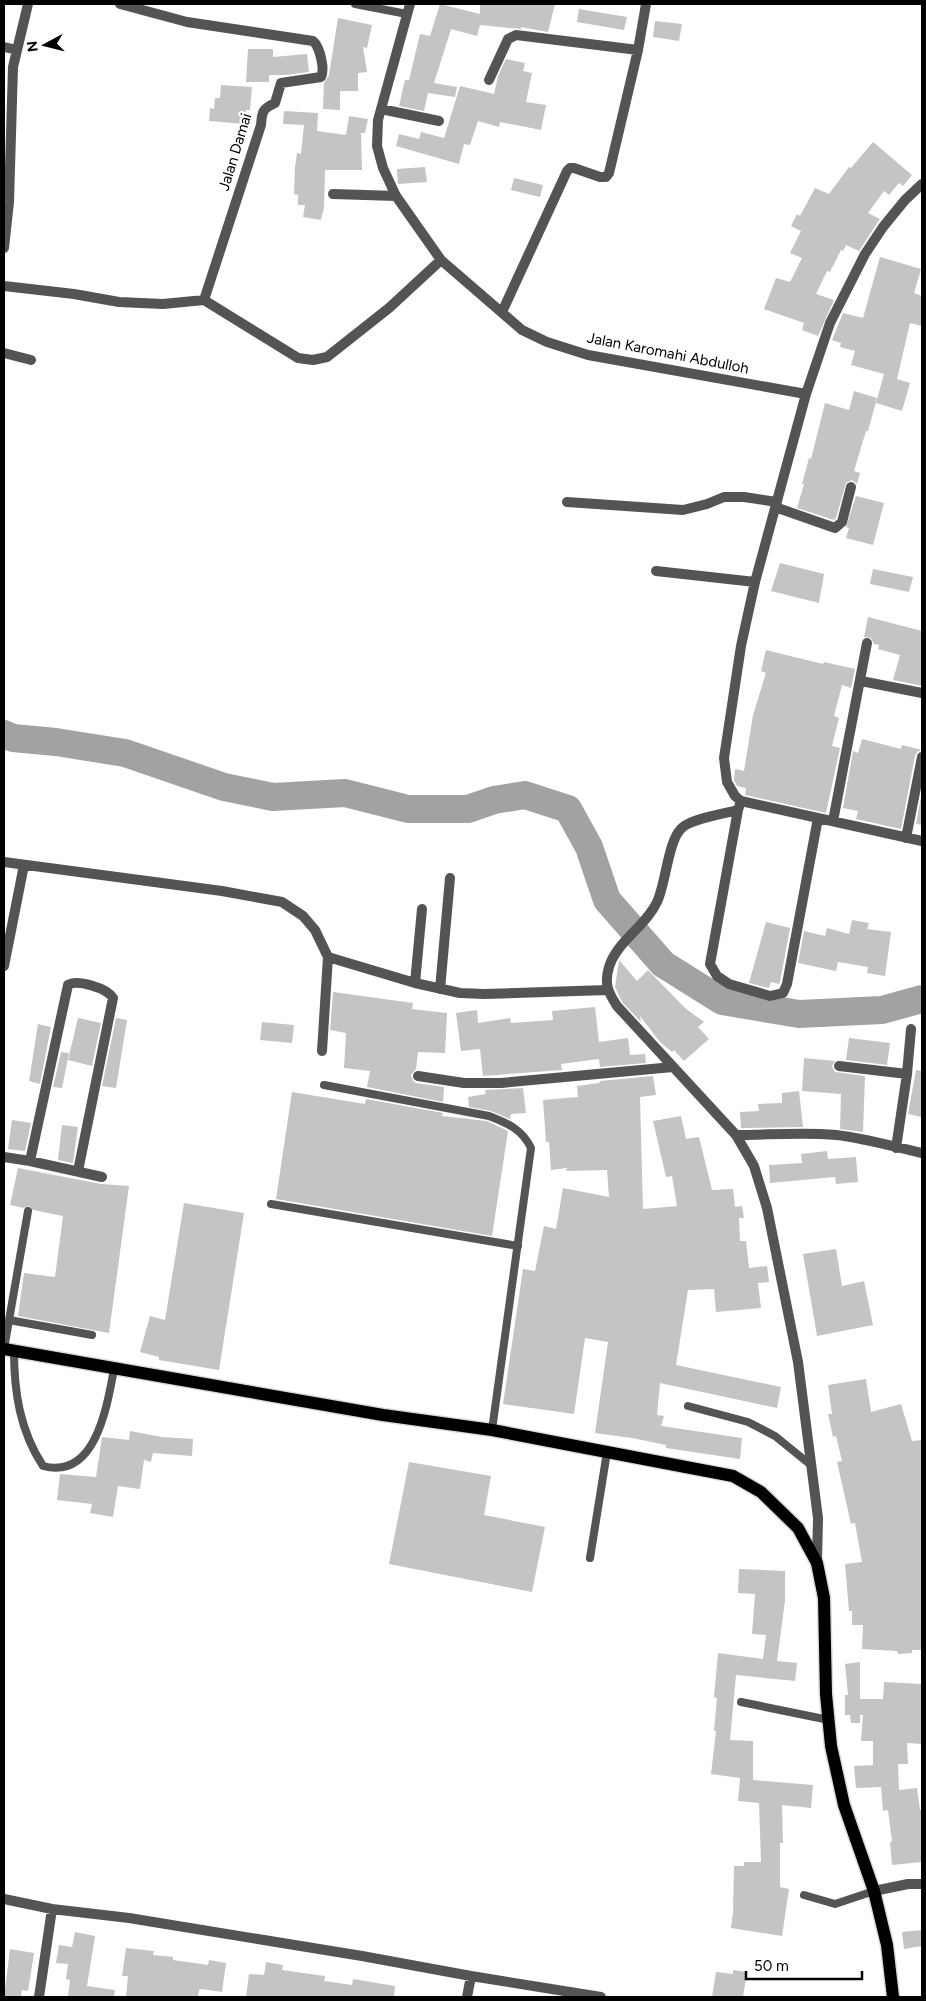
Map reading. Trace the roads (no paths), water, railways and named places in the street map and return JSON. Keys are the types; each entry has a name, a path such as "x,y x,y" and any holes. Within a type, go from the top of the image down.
{"main road":[{"path":"7,1350 383,1415 492,1430 733,1476 761,1492 798,1528 817,1563 824,1598 826,1694 831,1746 844,1805 874,1891 887,1945 893,1997"}],"street":[{"path":"4,248 13,67 28,4"},
{"name":"Jalan Damai","path":"120,4 187,22 313,41 318,48 323,73 321,77 281,83 275,104 266,107 262,112 261,125 204,300"},
{"path":"502,312 567,171 570,168 574,168 600,177 606,177 609,173 638,50 646,4"},
{"name":"Jalan Karomahi Abdulloh","path":"408,9 381,109 376,146 383,168 396,196 441,260 522,330 547,342 588,355 806,394"},
{"path":"489,80 508,39 516,35 638,50"},
{"path":"4,47 17,50"},
{"path":"381,109 439,121"},
{"path":"818,818 788,984 783,993 770,996 729,984 716,976 710,964 739,806 727,782 724,758 741,646 755,582 806,394 830,323 865,254 883,227 905,200 922,184"},
{"path":"333,194 396,196"},
{"path":"4,286 74,294 119,302 163,304 204,300 298,358 313,360 326,357 381,314 441,260"},
{"path":"4,354 31,360"},
{"path":"567,502 683,510 707,504 724,497 744,497 776,505 835,528 842,522 851,487"},
{"path":"656,571 755,582"},
{"path":"832,821 867,643"},
{"path":"861,681 922,693"},
{"path":"906,838 922,757"},
{"path":"817,1563 818,1518 798,1362 767,1208 754,1166 736,1135 616,1006 607,990 610,965 617,952 657,904 672,846 682,827 696,821 739,806 818,818 922,841"},
{"path":"4,862 282,902 303,916 315,930 328,957 322,1051"},
{"path":"4,966 24,865"},
{"path":"440,989 450,878"},
{"path":"415,983 422,909"},
{"path":"328,957 415,983 460,993 607,990"},
{"path":"30,1161 68,985 74,982 106,990 113,998 78,1171"},
{"path":"896,1148 907,1074 910,1029"},
{"path":"839,1066 907,1074"},
{"path":"418,1076 464,1083 501,1083 673,1067"},
{"path":"736,1135 807,1134 839,1136 922,1153"},
{"path":"4,1157 102,1177"},
{"path":"874,1891 908,1884 922,1884"},
{"path":"4,1899 52,1909 129,1918 601,1997"},
{"path":"39,1997 52,1909"},
{"path":"467,1997 472,1976"}],"lane":[{"path":"355,4 408,9"},
{"path":"324,1085 489,1116 509,1124 520,1132 531,1148 492,1430"},
{"path":"270,1204 518,1246"},
{"path":"28,1212 9,1320 7,1350 19,1411 31,1449 43,1466 55,1469 67,1466 91,1448 106,1410 114,1369"},
{"path":"9,1320 92,1335"},
{"path":"688,1406 748,1422 775,1436 812,1466"},
{"path":"590,1558 607,1452"},
{"path":"741,1702 829,1720"},
{"path":"804,1895 835,1904 874,1891"}],"waterway":[{"path":"4,734 13,738 56,742 125,753 224,787 273,797 345,793 408,809 468,809 494,800 525,795 568,809 589,847 607,900 663,964 722,1001 799,1014 882,1010 922,999"}]}
